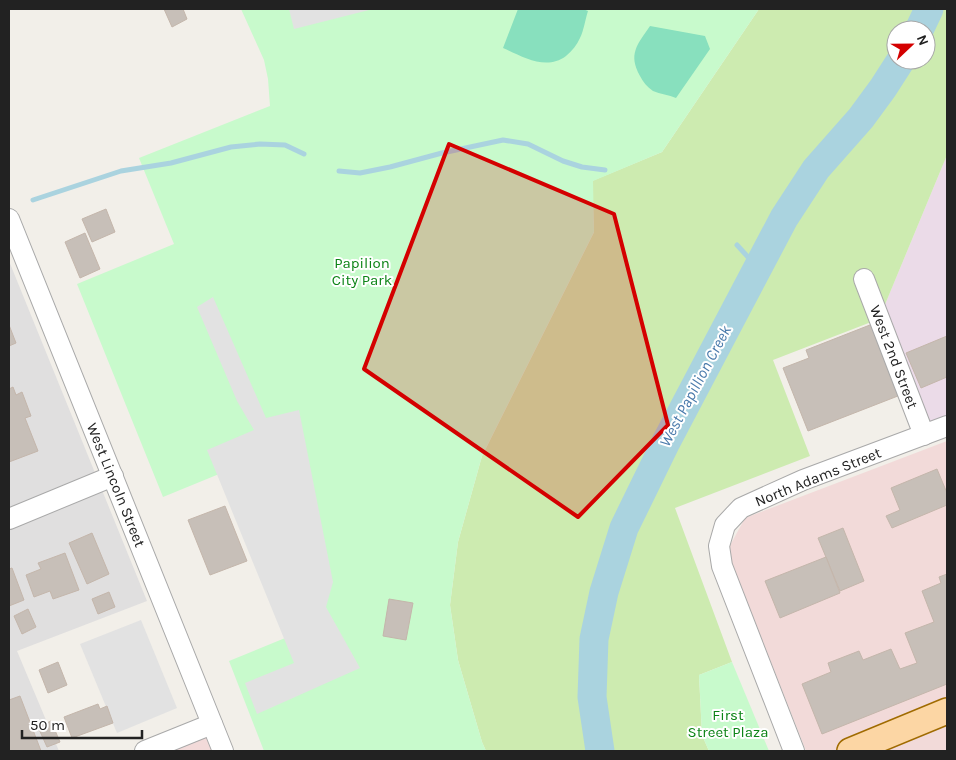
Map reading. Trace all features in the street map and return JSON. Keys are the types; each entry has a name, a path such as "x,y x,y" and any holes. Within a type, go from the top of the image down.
{"main road":[{"path":"850,751 947,711"}],"street":[{"name":"West Lincoln Street","path":"11,232 113,476 223,751"},
{"name":"West 2nd Street","path":"864,279 924,435"},
{"name":"North Adams Street","path":"794,751 722,566 719,546 725,525 741,508 803,480 947,426"},
{"path":"9,519 113,476"},
{"path":"145,751 212,724"}],"highlighted area":[{"path":"449,144 614,214 668,425 578,517 364,369"}],"shaded area":[{"path":"289,9 373,9 294,29"},
{"path":"947,155 947,426 924,435 879,319"},
{"path":"9,261 147,601 17,651 59,751 9,751"},
{"path":"213,297 266,418 299,410 333,582 326,607 360,668 257,714 245,683 294,663 207,450 254,430 237,401 197,307"},
{"path":"947,441 947,751 806,751 727,551 745,518"},
{"path":"141,620 177,708 117,733 80,644"},
{"path":"221,730 230,751 168,751"}],"green space":[{"name":"Papilion City Park","path":"241,9 759,9 662,152 593,181 594,232 482,456 458,542 450,605 458,660 486,751 264,751 229,661 312,627 246,463 163,497 77,284 174,244 139,158 270,106 268,79 264,60"},
{"path":"518,9 583,9 588,11 581,35 572,50 558,60 543,62 534,61 503,48"},
{"path":"759,9 947,9 947,155 879,319 773,360 810,456 675,508 732,662 699,675 702,735 709,751 486,751 458,660 450,605 458,542 482,456 594,232 592,181 662,152"},
{"path":"650,26 705,36 710,49 676,98 656,92 647,86 636,68 634,56 638,44"},
{"name":"First Street Plaza","path":"732,662 769,751 709,751 702,735 699,675"}],"building":[{"path":"164,9 183,9 187,19 172,27"},
{"path":"106,209 115,232 92,242 82,219"},
{"path":"85,233 100,269 80,278 65,242"},
{"path":"875,323 903,394 808,431 783,368 809,358 806,350"},
{"path":"9,325 16,343 9,346"},
{"path":"947,336 947,377 921,388 906,353"},
{"path":"13,387 16,395 22,392 31,416 25,418 38,451 9,462 9,389"},
{"path":"937,469 947,493 947,505 892,528 886,516 900,510 891,488"},
{"path":"225,506 247,561 210,575 188,520"},
{"path":"843,528 864,581 840,591 818,538"},
{"path":"92,533 109,574 87,584 69,543"},
{"path":"65,553 79,590 53,599 50,591 34,597 26,575 41,569 38,563"},
{"path":"826,557 840,593 780,618 765,581"},
{"path":"12,568 24,600 9,606 9,569"},
{"path":"947,574 947,684 822,734 802,684 831,672 828,663 859,651 863,660 891,649 900,669 917,663 905,633 934,622 922,591 941,583 939,577"},
{"path":"109,592 115,607 98,614 92,599"},
{"path":"389,599 413,603 406,640 383,636"},
{"path":"28,609 36,627 22,634 14,616"},
{"path":"58,662 67,685 48,693 39,670"},
{"path":"20,696 41,751 9,751 9,700"},
{"path":"98,704 100,709 107,706 113,723 72,738 64,717"},
{"path":"51,721 60,742 47,747 38,727"}],"waterway":[{"name":"West Papillion Creek","path":"924,20 929,9"},
{"name":"West Papillion Creek","path":"600,751 592,697 594,639 604,592 624,528 666,442 784,218 816,169 861,118 895,70"},
{"path":"339,171 360,173 503,140 528,144 563,161 582,167 605,170"},
{"path":"33,200 121,171 171,163 231,147 260,144 285,145 304,154"},
{"path":"737,245 758,268"}]}
